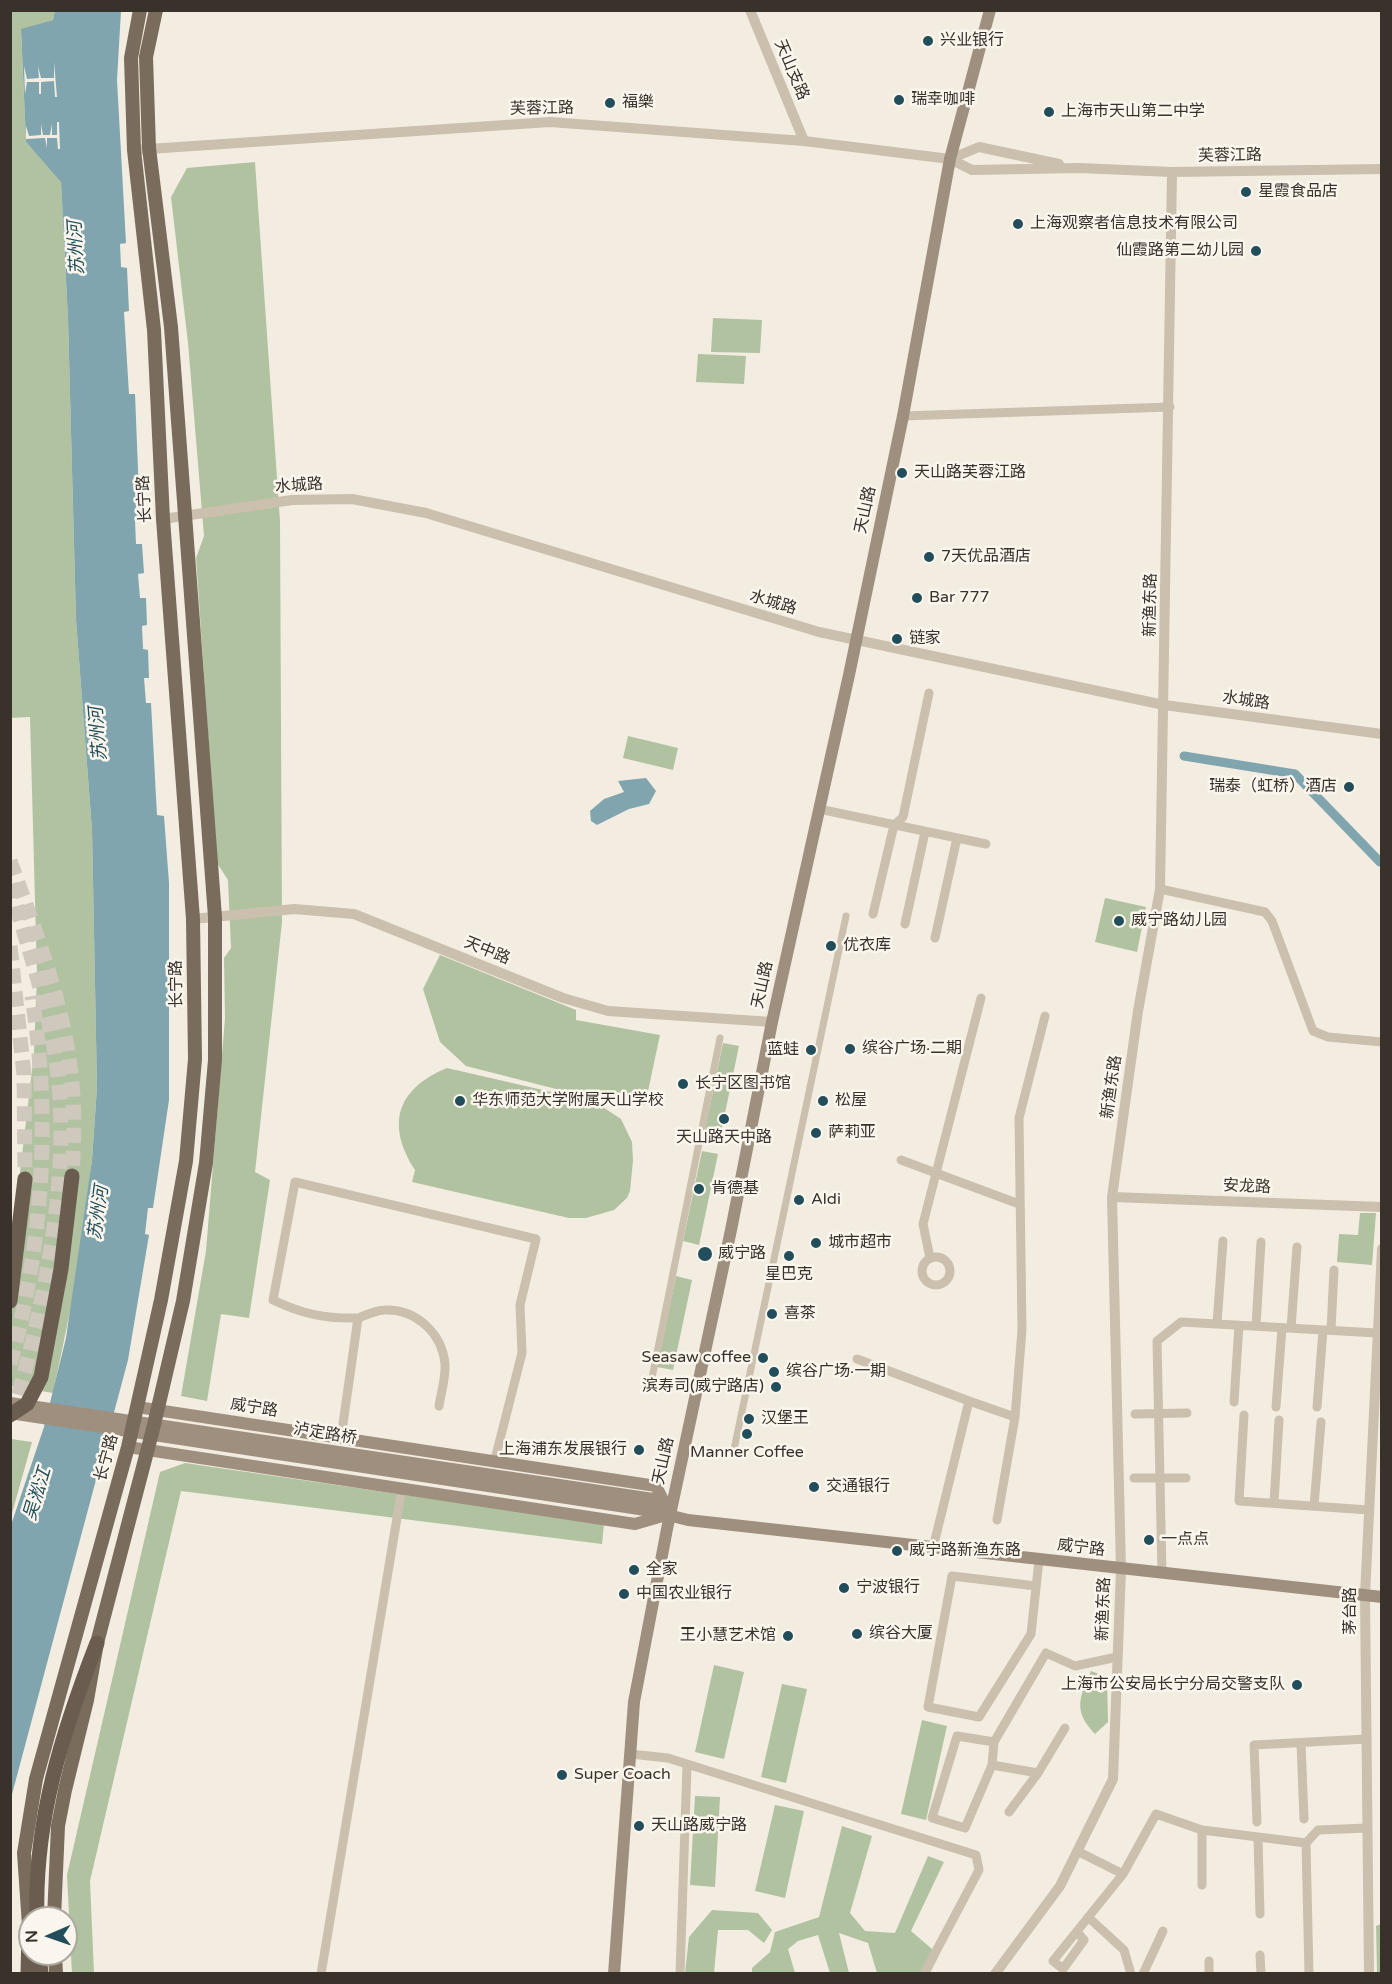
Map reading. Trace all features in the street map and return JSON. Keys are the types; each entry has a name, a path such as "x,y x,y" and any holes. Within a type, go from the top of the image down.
{"highway":[{"path":"10,1414 27,1404 41,1377 59,1280 72,1176"},
{"path":"10,1301 25,1179"},
{"path":"37,1906 38,1845 55,1764 97,1643"}],"main road":[{"name":"长宁路","path":"27,1906 24,1853 36,1779 128,1447 161,1300 186,1161 195,1059 193,919 162,519 154,330 134,150 131,58 140,10"},
{"path":"55,1906 58,1826 87,1700 97,1643 148,1450 183,1301 206,1163 215,1060 215,916 183,516 171,327 149,148 146,57 156,10"},
{"name":"天山路","path":"614,1974 634,1702 670,1514 731,1230 772,1022 903,416 950,159 990,10"},
{"name":"泸定路桥","path":"10,1403 492,1482"},
{"name":"威宁路","path":"137,1407 656,1486 670,1514"},
{"name":"泸定路桥","path":"10,1414 492,1482"},
{"path":"128,1447 635,1524 670,1514"},
{"name":"威宁路","path":"492,1482 653,1499 670,1514 688,1520 1121,1570 1382,1597"}],"street":[{"name":"天山支路","path":"750,10 804,141"},
{"name":"芙蓉江路","path":"134,150 550,122 804,141 950,159 972,170 1079,168 1172,172 1382,169"},
{"name":"芙蓉江路","path":"950,159 979,147 1079,168"},
{"name":"新渔东路","path":"995,1974 1060,1886 1113,1779 1121,1570 1112,1197 1138,1011 1160,889 1170,407 1172,172"},
{"path":"903,416 1170,407"},
{"name":"水城路","path":"162,519 292,500 352,499 426,513 819,632 1164,705 1382,734"},
{"path":"873,914 894,825 903,817 929,693"},
{"path":"819,808 986,844"},
{"path":"905,924 925,832"},
{"path":"935,938 957,838"},
{"path":"1160,889 1265,912 1272,921 1313,1031 1328,1037 1382,1042"},
{"name":"天中路","path":"193,919 294,909 354,914 563,998 608,1011 772,1022"},
{"path":"733,1454 846,916"},
{"path":"930,1258 923,1224 938,1174 981,998"},
{"path":"997,1520 1016,1417 1022,1330 1019,1118 1045,1016"},
{"path":"650,1388 720,1038"},
{"path":"901,1160 1019,1204"},
{"path":"439,1406 445,1365 439,1341 424,1323 401,1311 382,1310 358,1318 333,1319 302,1313 273,1300 295,1182 536,1239 520,1305 522,1353 494,1463"},
{"name":"安龙路","path":"1112,1197 1382,1207"},
{"path":"1217,1324 1223,1241"},
{"path":"1256,1326 1261,1242"},
{"path":"1276,1407 1297,1247"},
{"name":"茅台路","path":"1369,1974 1365,1595 1379,1356 1377,1333 1382,1249"},
{"path":"1317,1407 1334,1270"},
{"path":"341,1438 358,1318"},
{"path":"1162,1574 1157,1341 1180,1322 1377,1333"},
{"path":"1233,1402 1239,1325"},
{"path":"857,1359 1016,1417"},
{"path":"933,1548 969,1401"},
{"path":"1135,1414 1187,1413"},
{"path":"1244,1415 1239,1501 1369,1510"},
{"path":"1274,1503 1279,1420"},
{"path":"1314,1506 1321,1422"},
{"path":"1134,1478 1186,1478"},
{"path":"321,1974 402,1488"},
{"path":"1036,1586 952,1576 928,1707 979,1717 1031,1634 1039,1560"},
{"path":"994,1742 957,1736 932,1818 964,1828 992,1765 994,1742 1046,1653 1075,1666 1117,1657"},
{"path":"1009,1812 1038,1773 1065,1728"},
{"path":"1257,1822 1254,1745 1366,1739"},
{"path":"1301,1743 1304,1819"},
{"path":"630,1754 668,1758 687,1766 976,1855 979,1870 924,1974"},
{"path":"992,1765 1038,1773"},
{"path":"680,1974 687,1766"},
{"path":"1077,1932 1123,1874 1156,1814 1202,1830 1306,1843"},
{"path":"1309,1974 1306,1843 1318,1830 1367,1828"},
{"path":"1202,1830 1202,1885"},
{"path":"1258,1838 1260,1914"},
{"path":"1077,1851 1123,1874"},
{"path":"1088,1917 1124,1950 1131,1974"},
{"path":"1143,1974 1163,1931"},
{"path":"1260,1955 1261,1974"},
{"path":"1209,1961 1209,1974"}],"green space":[{"path":"10,11 55,11 53,20 21,30 26,142 61,181 68,319 76,620 92,830 97,1087 92,1160 76,1283 53,1393 10,1386 11,1250 34,1053 37,975 30,717 10,718"},
{"path":"255,162 280,521 282,922 255,1172 270,1180 249,1318 221,1314 207,1401 181,1396 206,1251 225,1018 224,958 231,948 228,880 217,863 196,558 204,536 188,343 171,197 187,168"},
{"path":"713,318 762,320 760,353 711,352"},
{"path":"698,354 746,356 744,384 696,382"},
{"path":"628,736 678,748 673,770 623,758"},
{"path":"1105,898 1146,907 1137,952 1095,942"},
{"path":"440,955 576,1010 576,1020 660,1035 645,1105 560,1090 466,1066 440,1042 423,989"},
{"path":"723,1043 739,1046 720,1137 704,1134"},
{"path":"447,1068 595,1102 621,1119 632,1142 633,1161 630,1191 627,1198 614,1210 586,1218 569,1218 412,1182 415,1170 406,1154 401,1138 399,1123 401,1110 416,1086"},
{"path":"702,1151 718,1154 699,1245 683,1241"},
{"path":"1360,1213 1376,1213 1372,1265 1337,1262 1339,1234 1358,1235"},
{"path":"676,1276 692,1280 673,1370 657,1367"},
{"path":"10,1439 32,1442 11,1517"},
{"path":"185,1463 604,1524 602,1544 181,1491 90,1881 94,1973 72,1974 72,1966 78,1966 78,1906 69,1906 67,1875 160,1472"},
{"path":"714,1665 744,1672 724,1759 695,1752"},
{"path":"1091,1671 1107,1677 1108,1722 1095,1734 1083,1718 1080,1704 1083,1689"},
{"path":"782,1684 807,1689 786,1783 761,1777"},
{"path":"922,1720 947,1726 926,1820 901,1814"},
{"path":"695,1796 720,1797 715,1887 690,1885"},
{"path":"775,1805 804,1811 785,1898 755,1891"},
{"path":"842,1826 872,1836 850,1913 865,1931 895,1933 928,1856 944,1862 911,1931 939,1955 930,1973 877,1973 868,1943 839,1933 849,1973 830,1973 818,1935 798,1941 788,1949 795,1973 752,1973 752,1968 770,1952 775,1932 819,1917"},
{"path":"712,1910 758,1913 772,1930 764,1943 748,1930 718,1930 714,1973 685,1973 689,1937"},
{"path":"1381,1924 1381,1973 1377,1973 1376,1926"}],"water":[{"path":"55,11 121,11 117,80 126,243 120,244 121,267 127,268 129,311 124,312 129,394 135,394 140,520 135,520 136,544 142,544 144,573 138,574 140,598 146,598 147,625 142,626 143,649 148,650 149,678 144,678 146,703 151,703 157,815 164,816 169,883 169,1100 153,1208 148,1208 145,1234 149,1235 128,1360 11,1798 11,1525 44,1427 66,1338 92,1160 97,1087 92,830 76,620 68,319 61,182 26,142 21,29 53,20"},
{"path":"646,778 656,791 649,804 629,809 597,825 591,821 590,811 604,799 624,792 618,781"}],"pier":[{"path":"54,62 57,97 55,97 54,81 41,82 41,94 39,94 39,82 27,82 25,94 24,66 27,79 39,78 38,66 41,78 54,78"},
{"path":"57,122 59,122 60,149 58,149 57,138 47,138 47,148 45,138 26,139 26,126 29,136 41,135 41,124 43,135 50,135 52,124 52,135 57,135"}],"waterway":[{"path":"1184,756 1295,774 1380,862"}],"tunnel":[{"path":"10,861 47,966 62,1020 73,1099 72,1176"},
{"path":"10,884 42,994 52,1038 60,1104 61,1150 58,1196 44,1290 10,1424"},
{"path":"10,946 24,1074 25,1179"},
{"path":"10,1364 30,1273 41,1181 41,1088 32,996"}],"place":[{"name":"兴业银行","path":"928,41"},
{"name":"瑞幸咖啡","path":"899,100"},
{"name":"福樂","path":"610,103"},
{"name":"上海市天山第二中学","path":"1049,112"},
{"name":"星霞食品店","path":"1246,192"},
{"name":"上海观察者信息技术有限公司","path":"1018,224"},
{"name":"仙霞路第二幼儿园","path":"1256,251"},
{"name":"天山路芙蓉江路","path":"902,473"},
{"name":"7天优品酒店","path":"929,557"},
{"name":"Bar 777","path":"917,598"},
{"name":"链家","path":"897,639"},
{"name":"瑞泰（虹桥）酒店","path":"1349,787"},
{"name":"威宁路幼儿园","path":"1119,921"},
{"name":"优衣库","path":"831,946"},
{"name":"缤谷广场·二期","path":"850,1049"},
{"name":"蓝蛙","path":"811,1050"},
{"name":"长宁区图书馆","path":"683,1084"},
{"name":"华东师范大学附属天山学校","path":"460,1101"},
{"name":"松屋","path":"823,1101"},
{"name":"天山路天中路","path":"724,1119"},
{"name":"萨莉亚","path":"816,1133"},
{"name":"肯德基","path":"699,1189"},
{"name":"Aldi","path":"799,1200"},
{"name":"城市超市","path":"816,1243"},
{"name":"威宁路","path":"705,1254"},
{"name":"星巴克","path":"789,1256"},
{"name":"喜茶","path":"772,1314"},
{"name":"Seasaw coffee","path":"763,1358"},
{"name":"缤谷广场·一期","path":"774,1372"},
{"name":"滨寿司(威宁路店)","path":"776,1387"},
{"name":"汉堡王","path":"749,1419"},
{"name":"Manner Coffee","path":"747,1434"},
{"name":"上海浦东发展银行","path":"639,1450"},
{"name":"交通银行","path":"814,1487"},
{"name":"一点点","path":"1149,1540"},
{"name":"威宁路新渔东路","path":"897,1551"},
{"name":"全家","path":"634,1570"},
{"name":"宁波银行","path":"844,1588"},
{"name":"中国农业银行","path":"624,1594"},
{"name":"缤谷大厦","path":"857,1634"},
{"name":"王小慧艺术馆","path":"788,1636"},
{"name":"上海市公安局长宁分局交警支队","path":"1297,1685"},
{"name":"Super Coach","path":"562,1775"},
{"name":"天山路威宁路","path":"639,1826"}],"water label":[{"name":"苏州河","path":"77,248"},
{"name":"苏州河","path":"99,734"},
{"name":"苏州河","path":"99,1213"},
{"name":"吴淞江","path":"38,1494"}]}
